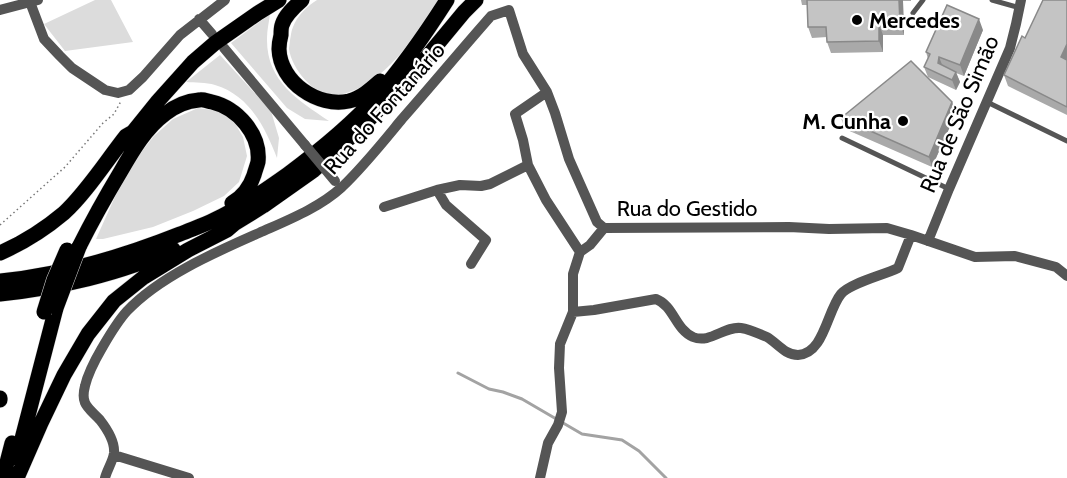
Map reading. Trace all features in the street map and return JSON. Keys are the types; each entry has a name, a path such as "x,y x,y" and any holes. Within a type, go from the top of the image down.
{"main road":[{"path":"217,42 223,33 267,0"},
{"path":"3,478 50,310 92,200 131,139 133,132 186,70 217,42 279,0"},
{"path":"302,0 292,8 282,25 279,50 285,70 296,85 309,95 328,101 350,101 367,92 388,73 400,68"},
{"path":"0,282 97,264 146,248 213,221 257,196 326,145 376,98 400,68 447,0"},
{"path":"399,87 440,30 458,0"},
{"path":"17,478 40,423 64,375 88,334 114,301 144,276 227,230 314,170 364,125 406,82 476,0"},
{"path":"73,249 130,155 150,128 165,114 181,104 201,99 221,104 237,114 250,129 258,161 252,181 241,198 203,224"},
{"path":"0,253 30,237 65,212 126,136 133,132"},
{"path":"0,294 26,292 99,276 160,256 225,225 234,224"},
{"path":"12,478 50,310"}],"street":[{"path":"0,10 34,1 44,39 72,68 105,90 118,93 129,90 180,35 225,0"},
{"name":"Rua de São Simão","path":"928,241 1010,48 1020,4"},
{"name":"Rua do Fontanário","path":"114,455 112,440 85,404 84,395 85,385 97,356 118,322 141,299 175,275 323,202 339,184 370,157 491,16 509,10 523,54 547,92 569,159 597,222 604,228"},
{"path":"200,19 217,42 339,184"},
{"path":"540,478 548,443 562,412 560,344 573,312 573,274 580,252 546,200 528,165 515,114 547,92"},
{"path":"384,207 460,185 490,184 528,165"},
{"path":"437,190 446,205 486,240 471,264"},
{"name":"Rua do Gestido","path":"580,252 590,245 604,228 887,228 975,257 1015,256 1056,267 1067,276"},
{"path":"573,312 656,299 663,302 683,331 695,338 706,338 729,328 742,328 767,338 786,351 797,355 808,352 817,345 841,294 857,284 898,267 911,235"},
{"path":"105,478 106,470 114,455 189,478"}],"lane":[{"path":"913,13 923,0"},
{"path":"992,0 1020,4"},
{"path":"987,102 1067,141"},
{"path":"842,138 949,189"}],"path":[{"path":"0,225 65,167 103,123 114,114 121,103 122,91"}],"shaded area":[{"path":"95,0 111,0 133,42 65,51 44,24"},
{"path":"317,0 441,0 410,43 384,70 355,90 330,95 314,88 306,81 295,66 289,49 291,32 295,23 303,12"},
{"path":"270,14 267,35 268,53 278,78 295,97 329,121 305,119 287,108 231,43"},
{"path":"220,55 271,111 279,138 277,158 261,124 237,96 215,85 186,82"},
{"path":"198,108 219,111 233,120 243,137 247,156 239,182 224,196 153,227 96,239 118,190 138,156 154,136 173,119"}],"building":[{"name":"Mercedes","path":"807,0 899,0 900,24 879,24 879,41 827,42 826,27 808,27"},
{"path":"1043,0 1067,0 1067,44 1061,57 1067,60 1067,107 1004,75 1022,36 1025,38"},
{"path":"947,5 979,19 960,65 939,57 938,63 956,72 952,80 924,67 930,54 926,52"},
{"name":"M. Cunha","path":"911,61 952,102 929,157 841,118"}],"waterway":[{"path":"458,373 489,389 522,399 582,434 622,440 639,451 666,478"}],"place":[{"name":"Mercedes","path":"857,20"},
{"name":"M. Cunha","path":"903,121"}]}
